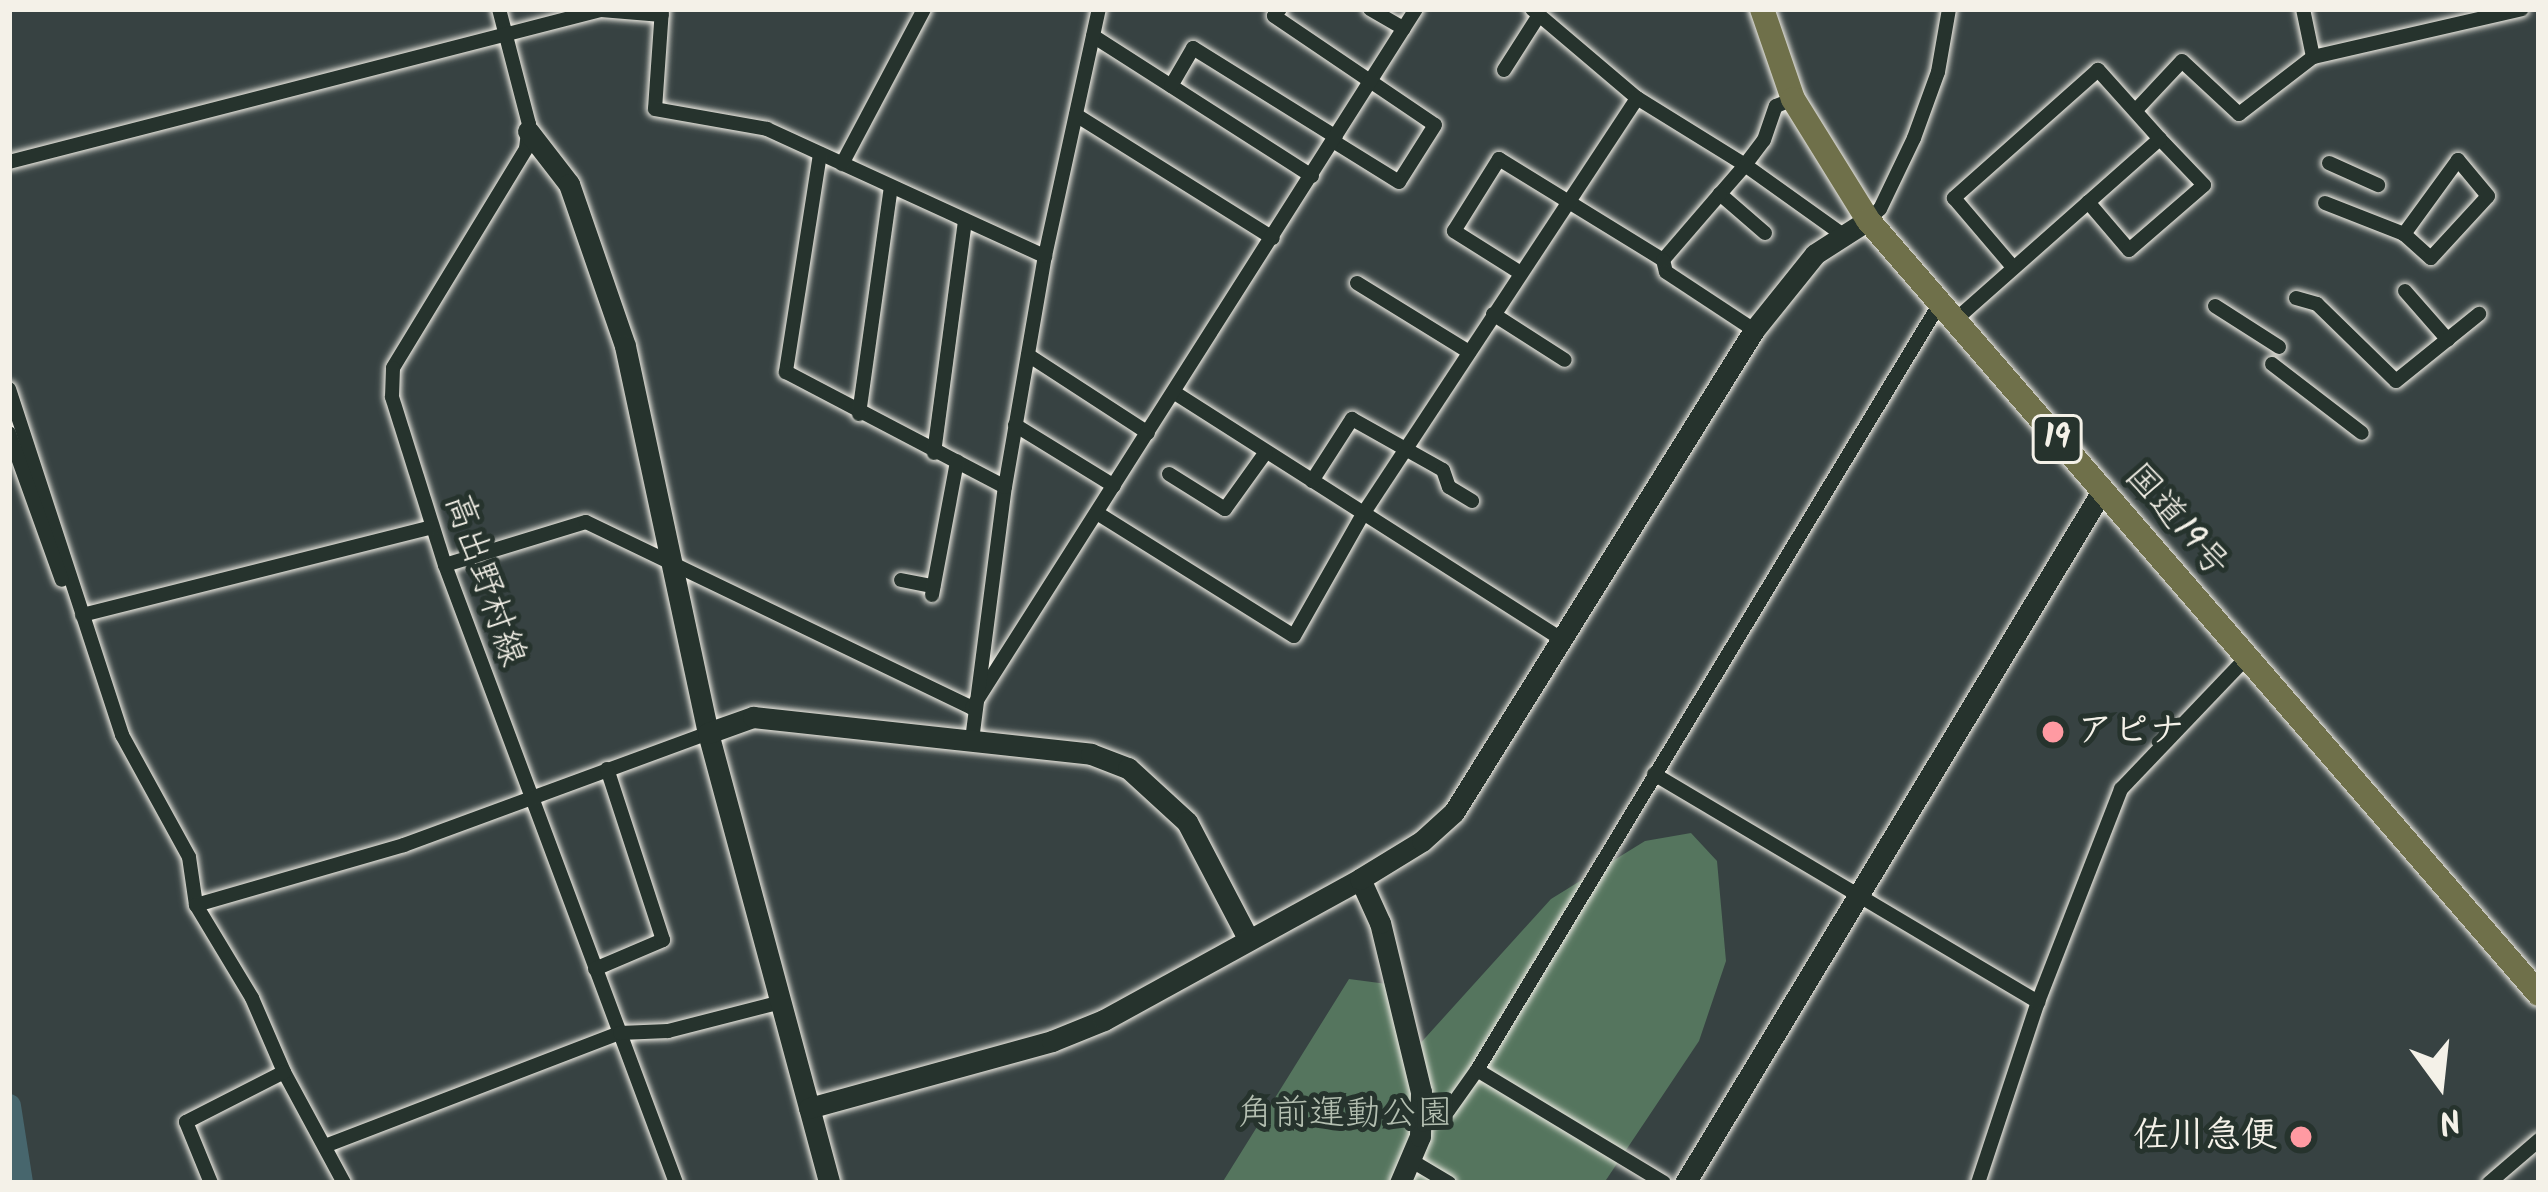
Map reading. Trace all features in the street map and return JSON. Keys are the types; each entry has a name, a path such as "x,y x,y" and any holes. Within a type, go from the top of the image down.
{"highway":[{"name":"国道19号","path":"1762,9 1792,99 1868,220 2539,994"}],"street":[{"path":"499,9 528,131 569,184 625,346 707,733 829,1183"},
{"path":"842,164 924,9"},
{"path":"972,740 1005,487 1045,256 1099,9"},
{"path":"1172,86 1193,48 1399,182 1435,125 1274,16 1280,9"},
{"path":"1370,9 1404,29"},
{"path":"973,708 1416,9"},
{"path":"809,1108 1052,1041 1104,1020 1360,879 1422,841 1454,812 1754,330 1815,254 1880,209 1938,71 1949,9"},
{"path":"2303,9 2313,57"},
{"path":"2136,110 2182,61 2239,114 2313,57 2522,9"},
{"path":"9,162 601,10 662,12 655,110 767,129 1045,256"},
{"path":"1504,70 1536,12 1637,98 1744,165 1843,236"},
{"path":"1093,36 1312,176"},
{"path":"2013,267 1954,198 2098,70 2204,185 2129,250 2088,202"},
{"path":"1097,513 1294,636 1363,514 1637,98"},
{"path":"1663,260 1764,140 1776,106 1792,99"},
{"path":"1076,116 1273,238"},
{"name":"高出野村線","path":"528,131 526,149 393,368 392,397 445,565 676,1183"},
{"path":"1423,1122 1448,1111 1477,1070 1654,774 1947,312 2013,267 2160,139"},
{"path":"820,154 786,371 859,414 1005,487"},
{"path":"1519,272 1454,231 1499,159 1663,260 1666,272 1754,330"},
{"path":"2326,203 2404,234 2431,258 2488,196 2458,160 2404,234"},
{"path":"2329,163 2378,185"},
{"path":"859,414 891,187"},
{"path":"1720,194 1765,233"},
{"path":"934,453 965,222"},
{"path":"1357,283 1469,352"},
{"path":"2405,291 2448,340"},
{"path":"2296,298 2317,304 2396,381 2480,314"},
{"path":"2215,306 2279,347"},
{"path":"1493,314 1565,361"},
{"path":"1028,355 1148,434"},
{"path":"2272,364 2350,431"},
{"path":"9,389 122,735 189,857 196,905 252,998 284,1072 344,1183"},
{"path":"1175,393 1559,638"},
{"path":"1312,481 1352,419 1443,470 1449,487 1472,501"},
{"path":"1016,425 1114,486"},
{"path":"9,433 13,464 67,592 82,615"},
{"path":"1169,474 1225,509 1266,452"},
{"path":"901,580 932,590 956,463"},
{"path":"1684,1183 2102,491"},
{"path":"445,565 586,522 973,708"},
{"path":"82,615 432,527"},
{"path":"1978,1183 2038,1002 2121,789 2247,657"},
{"path":"196,905 404,845 753,717 1091,754 1128,768 1187,822 1249,940"},
{"path":"596,969 663,940 608,770"},
{"path":"1654,774 2038,1002"},
{"path":"1360,879 1386,945 1421,1092 1423,1122 1400,1183"},
{"path":"325,1146 620,1033 668,1031 778,1003"},
{"path":"1477,1070 1664,1183"},
{"path":"211,1183 186,1122 284,1072"},
{"path":"2489,1183 2539,1140"},
{"path":"1412,1161 1449,1183"}],"green space":[{"name":"角前運動公園","path":"1691,833 1717,861 1726,961 1699,1041 1604,1183 1222,1183 1349,979 1387,984 1407,1058 1551,899 1645,841"}],"waterway":[{"path":"9,1106 21,1183"}],"place":[{"name":"アピナ","path":"2053,732"},
{"name":"佐川急便","path":"2301,1137"}]}
